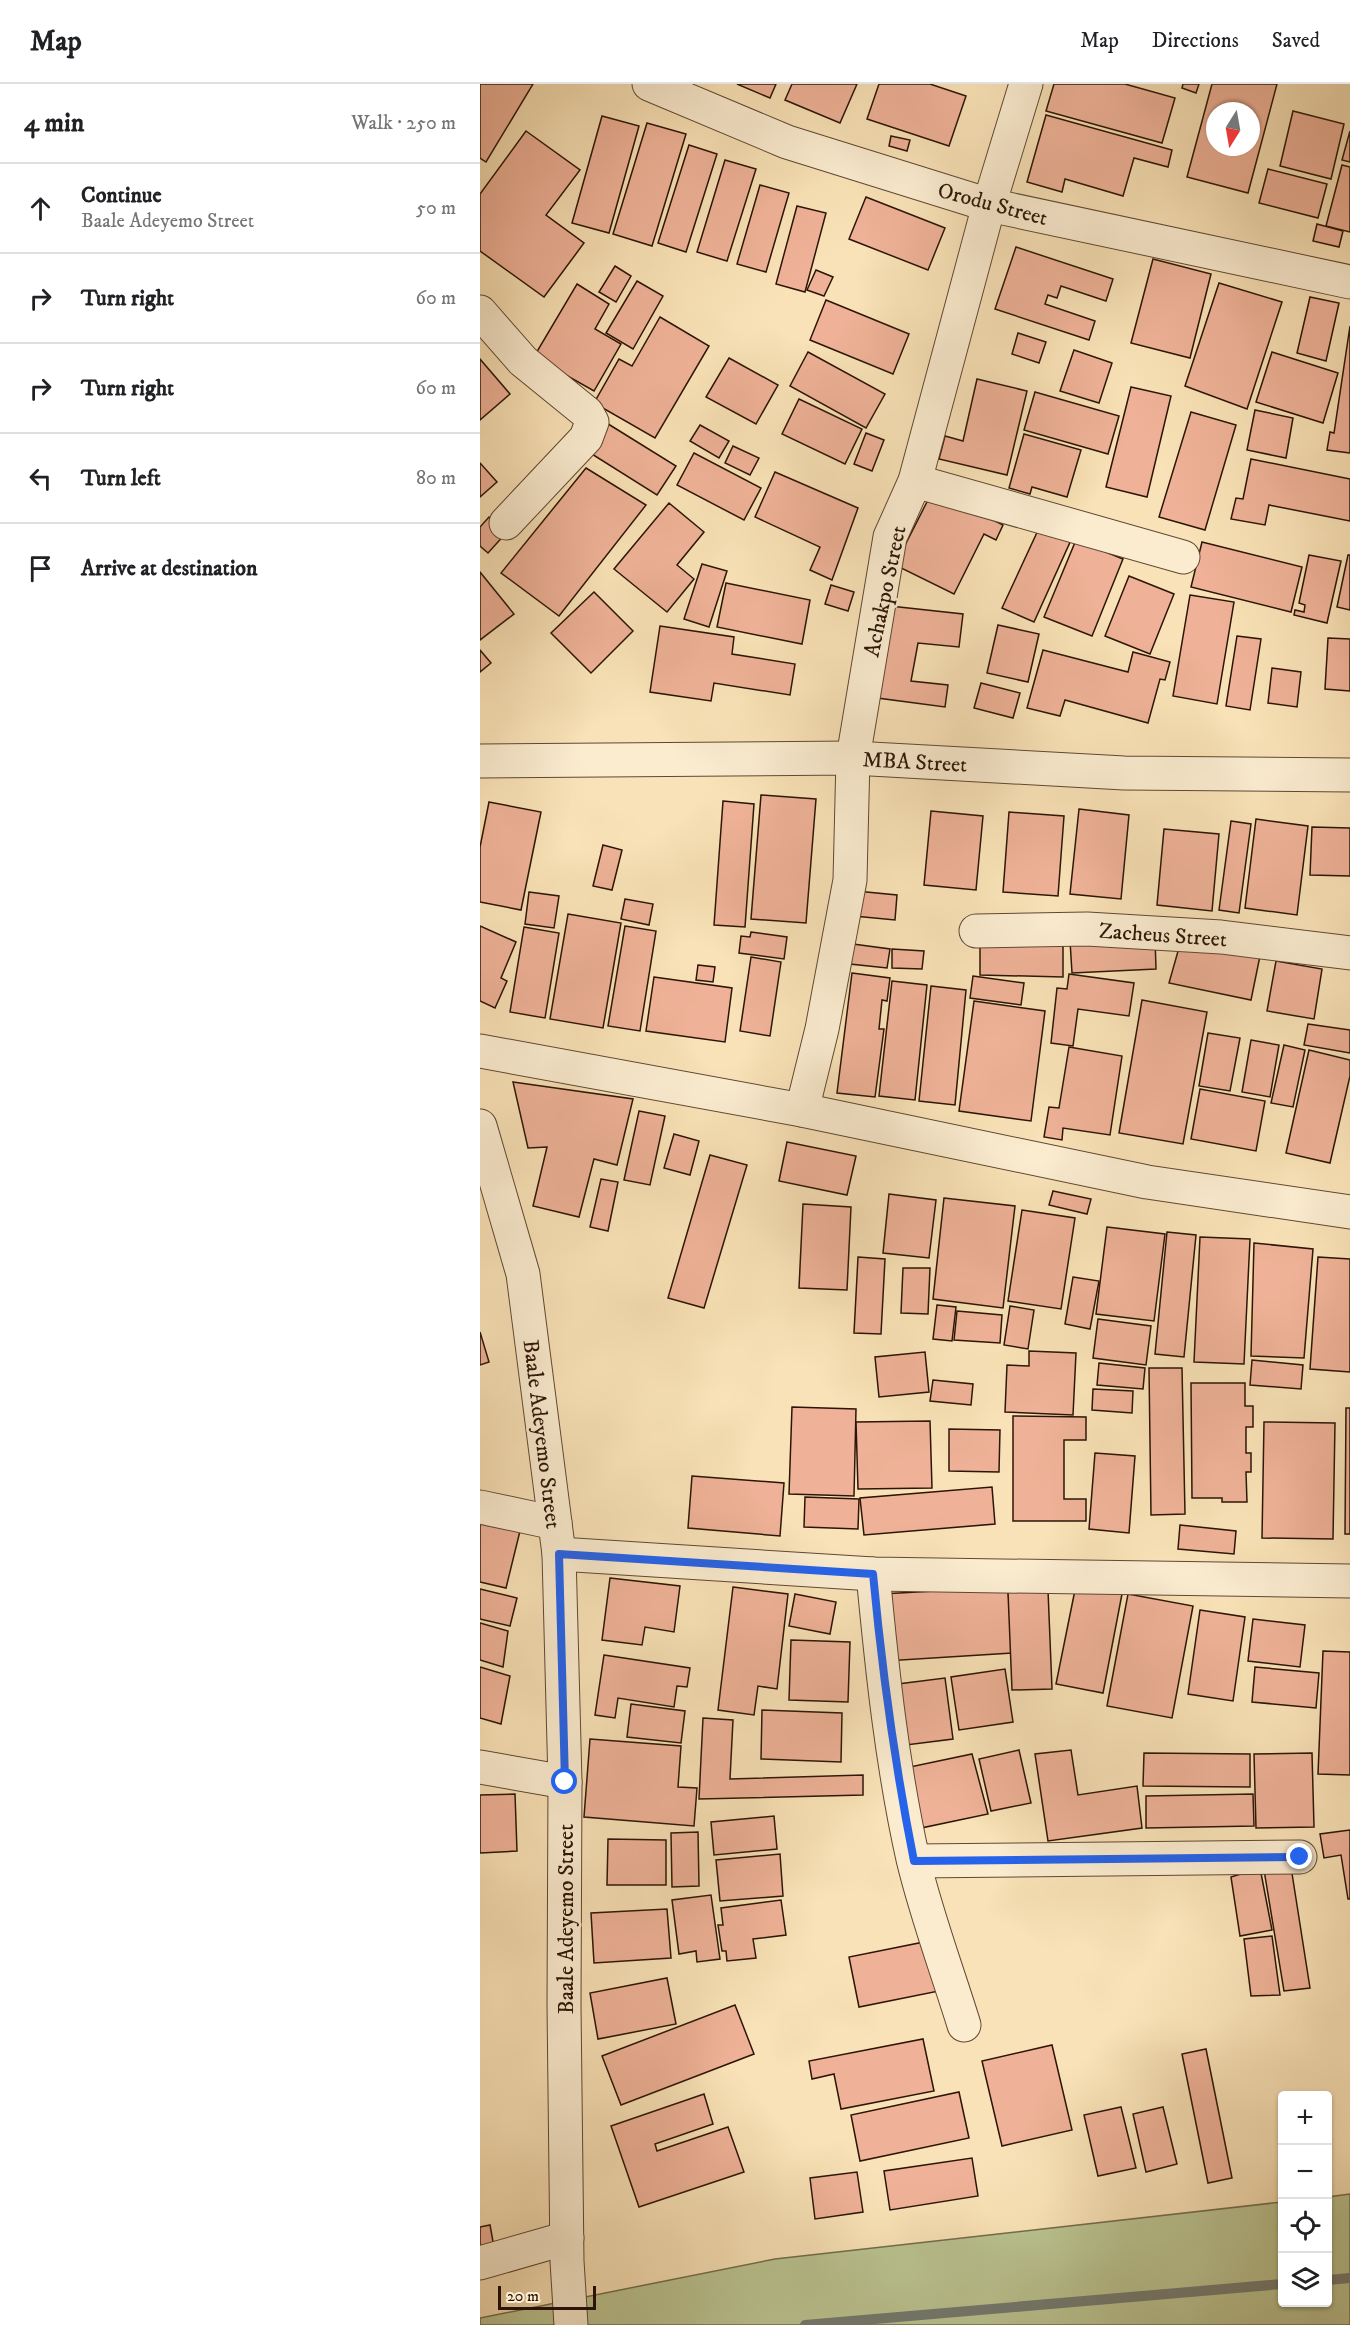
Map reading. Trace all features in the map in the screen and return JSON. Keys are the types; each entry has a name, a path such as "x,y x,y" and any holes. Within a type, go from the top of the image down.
{"street":[{"name":"Orodu Street","path":"649,84 787,142 989,206 1350,282"},
{"name":"Achakpo Street","path":"801,1110 822,1029 850,880 853,758 890,537 915,481 989,206 1026,84"},
{"path":"480,312 523,361 587,412 592,422 586,438 506,523"},
{"path":"915,481 1183,557"},
{"name":"MBA Street","path":"480,761 853,758 1124,773 1350,775"},
{"name":"Zacheus Street","path":"976,931 1098,929 1221,937 1350,953"},
{"path":"480,1051 801,1110 1148,1182 1350,1212"},
{"name":"Baale Adeyemo Street","path":"480,1126 523,1274 557,1539 565,1782 564,2005 567,2249 571,2325"},
{"path":"480,1507 557,1539 873,1574 1350,1581"},
{"path":"873,1574 881,1664 901,1797 914,1861 964,2025"},
{"path":"480,1767 565,1782"},
{"path":"914,1861 1300,1857"},
{"path":"480,2263 567,2249"}],"green space":[{"path":"1350,2194 1350,2325 480,2325 480,2318 775,2259 1278,2202 1278,2307 1332,2307 1332,2196"}],"building":[{"path":"480,84 533,84 486,162 480,158"},
{"path":"737,84 776,84 770,98"},
{"path":"792,84 857,84 840,123 785,100"},
{"path":"879,84 930,84 966,96 949,146 867,119"},
{"path":"1054,84 1125,84 1175,98 1162,143 1046,111"},
{"path":"1183,84 1199,84 1196,93 1182,88"},
{"path":"1212,84 1277,84 1260,148 1260,102 1207,102"},
{"path":"1206,106 1206,156 1258,156 1248,193 1187,177"},
{"path":"1293,111 1344,124 1331,179 1280,166"},
{"path":"1046,115 1172,150 1168,167 1134,158 1123,196 1065,179 1062,192 1027,182"},
{"path":"602,116 639,126 609,233 572,223"},
{"path":"647,123 686,134 652,246 613,234"},
{"path":"526,131 580,170 546,215 584,243 544,297 480,251 480,194"},
{"path":"1350,131 1350,162 1342,160"},
{"path":"891,136 910,140 907,151 889,146"},
{"path":"689,145 717,154 686,252 658,243"},
{"path":"725,160 756,169 727,261 697,252"},
{"path":"1342,165 1350,167 1350,232 1326,226"},
{"path":"1268,169 1327,184 1318,218 1259,203"},
{"path":"760,185 789,193 766,272 737,264"},
{"path":"866,197 945,228 928,270 849,239"},
{"path":"797,206 826,213 805,292 776,284"},
{"path":"1317,224 1343,231 1339,247 1313,241"},
{"path":"1016,247 1113,279 1106,301 1061,286 1057,298 1048,295 1045,304 1095,321 1089,340 995,309"},
{"path":"1153,259 1211,274 1190,358 1131,343"},
{"path":"615,266 631,276 616,302 599,292"},
{"path":"816,270 833,277 824,296 807,290"},
{"path":"637,281 663,296 633,349 606,333"},
{"path":"1219,283 1282,302 1247,409 1185,386"},
{"path":"577,284 609,304 595,329 621,344 594,391 550,366 529,365"},
{"path":"1310,297 1339,303 1326,361 1297,353"},
{"path":"826,300 909,334 893,374 810,340"},
{"path":"660,317 709,346 655,438 594,403 619,359 632,366"},
{"path":"1350,326 1350,453 1327,450 1330,432 1334,433"},
{"path":"1018,333 1046,342 1039,363 1012,354"},
{"path":"1074,350 1112,363 1099,403 1060,391"},
{"path":"808,352 885,394 866,428 790,386"},
{"path":"1272,352 1338,373 1323,423 1256,402"},
{"path":"729,358 778,385 756,424 706,397"},
{"path":"480,359 510,394 480,420"},
{"path":"977,379 1027,391 1007,475 939,459 945,436 963,441"},
{"path":"1131,387 1171,396 1147,497 1106,487"},
{"path":"1035,392 1119,416 1108,454 1024,430"},
{"path":"799,399 862,429 845,464 782,434"},
{"path":"1255,410 1293,418 1286,458 1247,450"},
{"path":"1191,412 1236,425 1205,530 1159,517"},
{"path":"605,422 676,466 657,495 587,451"},
{"path":"700,425 729,441 719,458 690,441"},
{"path":"866,433 884,440 872,471 854,464"},
{"path":"1024,434 1081,450 1067,497 1032,487 1030,494 1009,488"},
{"path":"733,446 759,458 750,475 725,463"},
{"path":"694,453 761,488 744,520 677,485"},
{"path":"1251,459 1350,479 1350,521 1269,505 1265,525 1231,519 1236,498 1243,499"},
{"path":"480,463 497,482 480,497"},
{"path":"586,468 646,505 559,616 501,573"},
{"path":"775,472 858,508 832,580 810,570 820,547 755,517"},
{"path":"933,490 1003,525 996,540 984,534 954,594 895,565"},
{"path":"669,503 704,532 677,565 694,579 667,612 614,569"},
{"path":"489,517 506,533 488,553 480,546 480,527"},
{"path":"1040,526 1071,540 1034,622 1002,608"},
{"path":"1076,540 1123,559 1092,636 1044,617"},
{"path":"1202,542 1302,567 1291,612 1191,587"},
{"path":"1309,555 1341,561 1327,623 1294,615 1295,610 1304,612 1305,605 1299,603"},
{"path":"1348,555 1350,555 1350,610 1337,607"},
{"path":"702,564 727,571 709,627 684,619"},
{"path":"480,572 514,614 480,640"},
{"path":"1129,576 1174,594 1150,654 1105,636"},
{"path":"726,583 810,600 802,644 717,627"},
{"path":"831,585 854,592 848,611 825,604"},
{"path":"594,592 633,631 591,673 551,633"},
{"path":"1190,595 1234,602 1217,704 1173,696"},
{"path":"890,606 963,614 959,647 918,643 911,681 948,685 945,707 870,697"},
{"path":"998,625 1039,634 1028,682 987,673"},
{"path":"660,626 734,637 732,654 795,664 790,695 714,683 711,701 650,692"},
{"path":"1237,636 1261,639 1250,710 1226,706"},
{"path":"1328,638 1350,639 1350,691 1325,689"},
{"path":"480,650 491,663 480,672"},
{"path":"1043,650 1128,672 1133,652 1170,662 1165,680 1160,679 1148,723 1065,700 1060,716 1027,708"},
{"path":"1272,668 1301,672 1297,707 1268,703"},
{"path":"981,683 1020,693 1013,718 974,708"},
{"path":"761,795 816,799 806,923 751,919"},
{"path":"723,801 754,804 745,927 714,925"},
{"path":"489,802 541,812 521,910 480,902 480,847"},
{"path":"1079,809 1129,815 1121,899 1070,894"},
{"path":"931,811 983,816 976,890 924,885"},
{"path":"1009,812 1064,816 1058,896 1003,892"},
{"path":"1256,819 1308,826 1297,915 1245,908"},
{"path":"1231,821 1251,824 1239,913 1219,910"},
{"path":"1312,827 1350,828 1350,876 1310,875"},
{"path":"1164,829 1219,834 1212,911 1157,905"},
{"path":"603,845 622,850 612,890 593,886"},
{"path":"856,891 897,895 895,920 854,916"},
{"path":"529,892 559,896 554,928 525,924"},
{"path":"625,899 653,904 649,925 621,919"},
{"path":"568,914 621,923 603,1028 550,1019"},
{"path":"480,926 516,942 501,978 507,981 495,1008 480,1001"},
{"path":"625,926 656,931 640,1031 608,1026"},
{"path":"524,927 559,933 545,1018 510,1012"},
{"path":"751,932 787,937 784,959 739,953 741,936 750,937"},
{"path":"1155,937 1156,969 1072,973 1070,941"},
{"path":"1182,937 1261,951 1251,1000 1169,983"},
{"path":"853,944 890,949 887,968 850,964"},
{"path":"980,944 1063,945 1063,977 980,975"},
{"path":"892,949 924,951 922,969 892,968"},
{"path":"751,957 781,962 770,1036 740,1031"},
{"path":"1276,961 1322,969 1314,1019 1267,1011"},
{"path":"698,965 715,967 713,982 696,980"},
{"path":"852,973 890,978 887,1001 882,1000 879,1029 884,1029 875,1097 837,1093"},
{"path":"1069,974 1134,983 1129,1016 1078,1009 1073,1046 1051,1043 1057,988 1067,989"},
{"path":"973,976 1024,983 1021,1005 970,998"},
{"path":"654,977 732,988 725,1042 646,1031"},
{"path":"892,981 927,985 915,1100 879,1096"},
{"path":"931,986 966,990 955,1105 919,1101"},
{"path":"1142,1000 1207,1012 1183,1144 1119,1133"},
{"path":"974,1001 1045,1011 1031,1121 959,1111"},
{"path":"1308,1024 1350,1030 1350,1053 1304,1045"},
{"path":"1208,1033 1240,1038 1230,1091 1199,1086"},
{"path":"1251,1040 1279,1045 1270,1097 1242,1092"},
{"path":"1284,1045 1305,1050 1293,1107 1271,1103"},
{"path":"1069,1047 1122,1056 1110,1135 1063,1128 1062,1140 1044,1137 1049,1107 1059,1108"},
{"path":"1309,1050 1350,1060 1350,1076 1330,1163 1286,1153"},
{"path":"513,1082 633,1099 617,1165 594,1159 579,1217 533,1206 547,1147 528,1148"},
{"path":"1200,1089 1265,1101 1256,1151 1191,1139"},
{"path":"639,1111 665,1116 650,1185 624,1180"},
{"path":"674,1134 699,1141 690,1175 664,1168"},
{"path":"787,1142 856,1156 847,1195 779,1181"},
{"path":"710,1155 747,1165 704,1308 668,1298"},
{"path":"601,1179 618,1182 608,1231 590,1227"},
{"path":"1053,1191 1091,1199 1087,1214 1049,1205"},
{"path":"889,1194 936,1200 929,1258 883,1253"},
{"path":"944,1198 1015,1206 1003,1308 933,1299"},
{"path":"803,1204 851,1207 847,1290 799,1288"},
{"path":"1022,1210 1075,1218 1061,1309 1008,1301"},
{"path":"1107,1227 1165,1234 1154,1321 1096,1314"},
{"path":"1167,1232 1196,1235 1184,1357 1155,1354"},
{"path":"1200,1237 1250,1239 1244,1364 1194,1362"},
{"path":"1254,1243 1313,1249 1304,1358 1251,1356"},
{"path":"858,1257 885,1259 881,1334 854,1333"},
{"path":"1318,1257 1350,1259 1350,1372 1310,1369"},
{"path":"903,1268 930,1268 928,1314 901,1313"},
{"path":"1073,1277 1099,1281 1090,1329 1065,1324"},
{"path":"937,1305 956,1307 952,1341 933,1339"},
{"path":"1010,1306 1034,1310 1028,1349 1004,1345"},
{"path":"957,1311 1002,1315 1000,1343 954,1340"},
{"path":"1098,1319 1151,1326 1146,1365 1093,1358"},
{"path":"480,1332 489,1362 480,1365"},
{"path":"1029,1351 1076,1353 1073,1415 1005,1412 1007,1365 1029,1366"},
{"path":"925,1352 929,1392 879,1397 875,1357"},
{"path":"1252,1360 1303,1365 1301,1389 1250,1385"},
{"path":"1099,1363 1145,1368 1143,1389 1097,1385"},
{"path":"1149,1368 1182,1368 1185,1514 1151,1515"},
{"path":"933,1380 973,1384 971,1405 930,1401"},
{"path":"1191,1383 1245,1383 1245,1406 1253,1406 1253,1427 1246,1427 1246,1453 1251,1453 1251,1472 1246,1472 1247,1502 1222,1502 1222,1498 1192,1498"},
{"path":"1093,1389 1133,1391 1132,1413 1092,1410"},
{"path":"792,1407 856,1409 854,1496 789,1494"},
{"path":"1346,1408 1350,1408 1350,1534 1345,1534"},
{"path":"1013,1416 1086,1417 1086,1440 1064,1440 1064,1499 1086,1499 1086,1521 1013,1521"},
{"path":"930,1421 932,1488 858,1489 856,1422"},
{"path":"1264,1422 1335,1423 1333,1539 1262,1538"},
{"path":"949,1429 1000,1430 999,1472 949,1471"},
{"path":"1095,1453 1135,1456 1129,1533 1089,1529"},
{"path":"692,1476 784,1483 780,1536 688,1528"},
{"path":"992,1487 995,1524 864,1535 860,1498"},
{"path":"805,1497 859,1499 858,1529 804,1527"},
{"path":"480,1522 520,1531 506,1588 480,1582"},
{"path":"1180,1525 1236,1531 1234,1554 1178,1549"},
{"path":"610,1578 680,1586 674,1632 645,1627 642,1645 602,1640"},
{"path":"1076,1585 1122,1594 1103,1693 1056,1684"},
{"path":"733,1587 788,1594 777,1689 758,1686 754,1715 718,1710"},
{"path":"1008,1587 1012,1653 885,1661 881,1594"},
{"path":"480,1589 517,1598 510,1626 480,1619"},
{"path":"1048,1590 1052,1689 1012,1690 1008,1592"},
{"path":"795,1594 836,1602 830,1634 789,1626"},
{"path":"1128,1594 1193,1606 1172,1718 1107,1706"},
{"path":"1200,1610 1245,1617 1233,1701 1188,1694"},
{"path":"1253,1619 1305,1625 1300,1667 1248,1661"},
{"path":"480,1623 508,1631 503,1667 480,1660"},
{"path":"791,1640 850,1642 848,1702 789,1700"},
{"path":"1323,1651 1350,1652 1350,1775 1318,1774"},
{"path":"604,1655 690,1668 687,1687 677,1686 674,1707 618,1698 615,1718 595,1715"},
{"path":"480,1667 510,1676 501,1724 480,1718"},
{"path":"1255,1667 1319,1673 1316,1708 1252,1702"},
{"path":"1005,1669 1013,1722 959,1730 951,1677"},
{"path":"945,1678 953,1739 898,1746 890,1685"},
{"path":"631,1704 685,1711 681,1743 627,1737"},
{"path":"762,1710 842,1713 841,1762 761,1759"},
{"path":"703,1718 733,1720 730,1779 863,1775 863,1795 699,1799"},
{"path":"590,1739 681,1746 678,1787 697,1788 694,1826 584,1817"},
{"path":"1019,1750 1031,1803 991,1811 979,1759"},
{"path":"1071,1750 1078,1795 1137,1786 1142,1828 1048,1841 1035,1754"},
{"path":"1144,1753 1250,1754 1250,1787 1143,1786"},
{"path":"1312,1753 1314,1827 1256,1828 1254,1754"},
{"path":"972,1754 988,1814 921,1828 905,1768"},
{"path":"515,1794 517,1851 480,1853 480,1795"},
{"path":"1253,1794 1254,1826 1146,1828 1146,1796"},
{"path":"774,1816 777,1849 714,1855 711,1822"},
{"path":"1350,1830 1350,1899 1348,1899 1341,1855 1324,1858 1320,1834"},
{"path":"698,1832 699,1886 672,1887 671,1833"},
{"path":"608,1839 666,1840 666,1885 607,1885"},
{"path":"780,1854 783,1896 720,1901 716,1860"},
{"path":"1291,1867 1310,1988 1284,1991 1264,1870"},
{"path":"1260,1868 1272,1930 1240,1936 1231,1877"},
{"path":"711,1895 720,1959 697,1962 696,1951 679,1954 672,1900"},
{"path":"781,1900 786,1935 753,1939 756,1958 727,1961 726,1951 722,1951 718,1925 723,1925 721,1908"},
{"path":"667,1909 671,1958 594,1963 591,1913"},
{"path":"1272,1936 1280,1995 1251,1996 1244,1939"},
{"path":"929,1941 939,1991 859,2007 849,1957"},
{"path":"667,1978 676,2024 598,2039 590,1993"},
{"path":"735,2005 754,2054 621,2105 602,2056"},
{"path":"923,2039 934,2091 841,2109 834,2074 812,2079 809,2061"},
{"path":"1052,2045 1072,2130 1002,2146 982,2061"},
{"path":"1206,2049 1232,2178 1208,2183 1182,2054"},
{"path":"959,2092 969,2138 860,2161 851,2115"},
{"path":"704,2094 713,2124 655,2144 657,2151 728,2127 744,2172 639,2207 611,2126"},
{"path":"1121,2107 1136,2168 1098,2176 1084,2115"},
{"path":"1163,2107 1177,2164 1146,2172 1133,2114"},
{"path":"972,2158 978,2196 890,2210 884,2171"},
{"path":"857,2172 863,2212 815,2219 810,2178"},
{"path":"490,2225 494,2247 480,2249 480,2227"}],"waterway":[{"path":"1332,2280 1350,2278"},
{"path":"805,2325 1278,2284"}],"route":[{"path":"565,1782 559,1554 873,1574 881,1664 901,1797 914,1861 1300,1857"}]}
